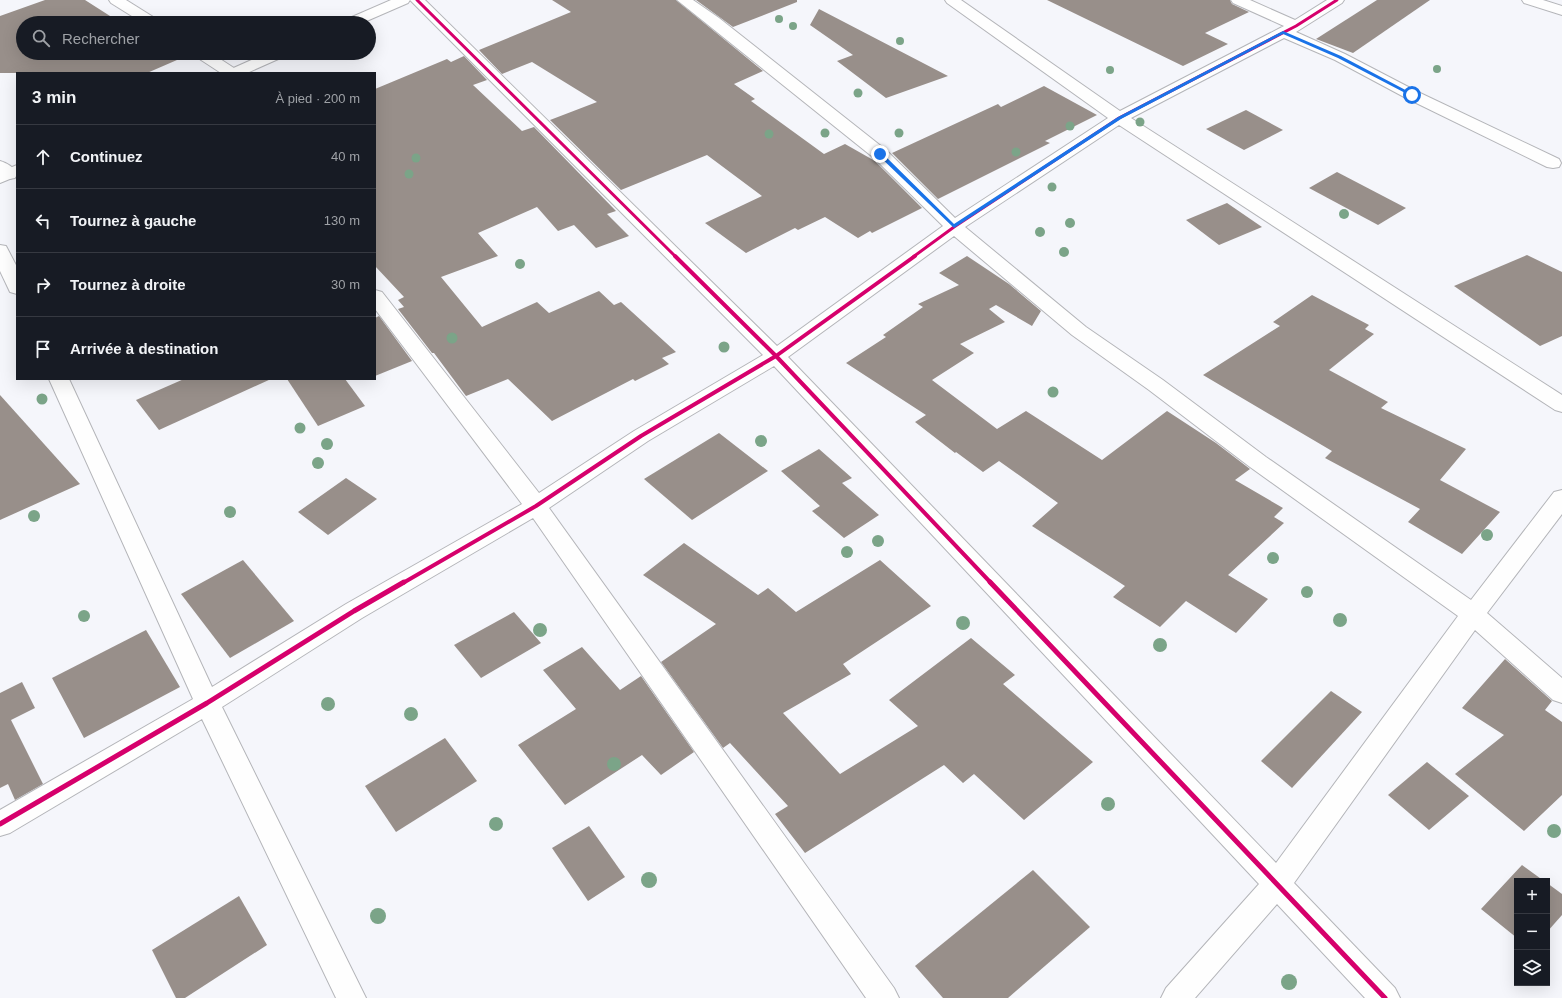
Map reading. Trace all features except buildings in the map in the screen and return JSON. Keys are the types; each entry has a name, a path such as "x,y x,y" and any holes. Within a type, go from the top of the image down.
{"main road":[{"path":"116,0 142,16"},
{"path":"366,16 403,0"},
{"path":"417,0 776,356 1385,998"},
{"path":"684,0 714,21 880,154 954,227 1079,331 1156,385 1258,462 1473,614 1562,693"},
{"path":"952,0 1119,118 1562,405"},
{"path":"1238,0 1412,95 1553,163"},
{"path":"0,824 207,703 354,611 536,506 641,436 776,356 954,227 1119,118 1289,29 1338,0"},
{"path":"1529,0 1562,11"},
{"path":"212,60 231,72"},
{"path":"235,72 264,60"},
{"path":"0,250 16,286"},
{"path":"376,297 536,506 884,998"},
{"path":"59,380 207,703 351,998"},
{"path":"1176,998 1277,884 1473,614 1562,498"}],"cycle path":[{"path":"417,0 776,356 1385,998"},
{"path":"0,824 207,703 354,611 536,506 641,436 776,356 954,227 1119,118 1296,26 1337,0"}],"route":[{"path":"880,154 954,227 1119,118 1283,32 1340,57 1412,95"}]}
